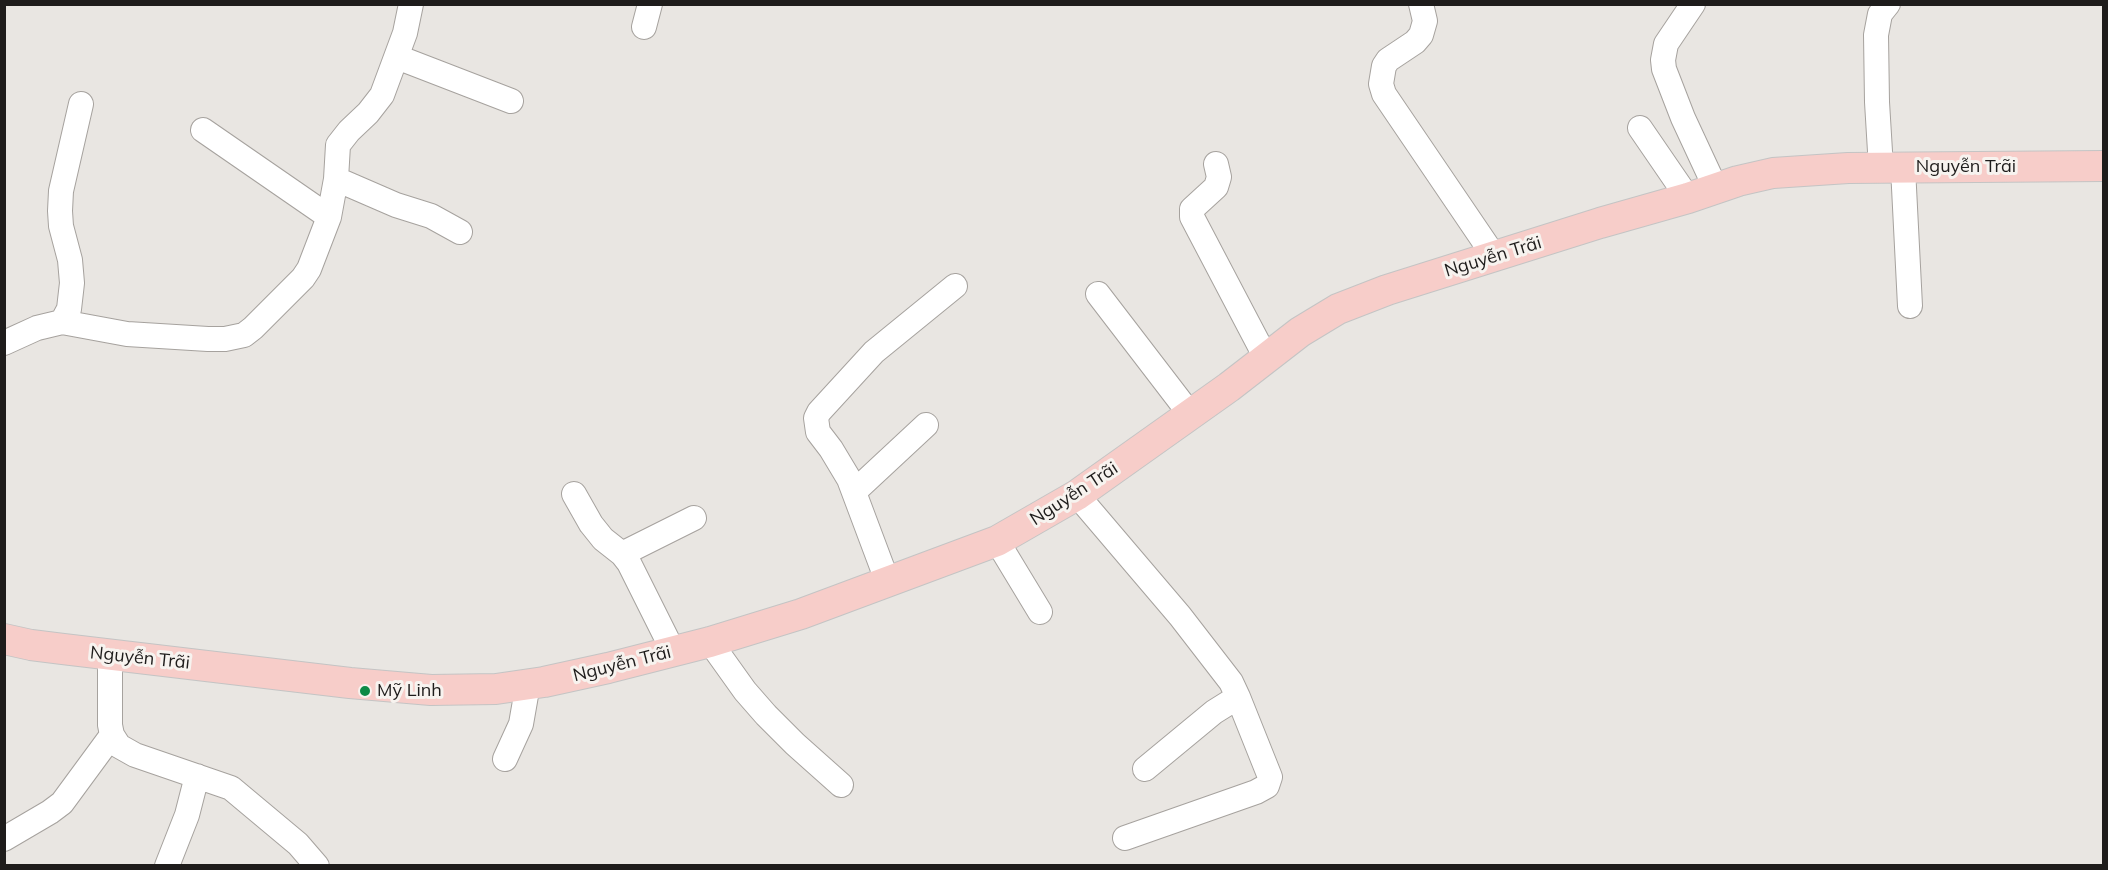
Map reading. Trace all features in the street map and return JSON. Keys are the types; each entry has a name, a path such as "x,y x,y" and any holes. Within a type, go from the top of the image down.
{"main road":[{"name":"Nguyễn Trãi","path":"6,643 386,687 431,690 496,689 608,668 710,642 801,614 997,541 1077,495 1300,332 1356,301 1756,176 1791,170 2103,166"}],"street":[{"path":"4,343 37,328 62,322 127,334 208,339 225,339 244,335 303,278 315,257 329,217 336,179 338,146 349,130 376,104 388,83 405,33 411,4"},
{"path":"1421,4 1425,21 1421,35 1415,42 1388,60 1384,66 1381,84 1384,94 1494,256"},
{"path":"1888,4 1880,14 1876,35 1876,102 1892,168 1910,306"},
{"path":"1687,8 1666,44 1664,69 1683,118 1716,189"},
{"path":"398,57 511,100"},
{"path":"62,322 69,309 72,283 70,260 61,226 61,191 81,104"},
{"path":"1640,128 1688,198"},
{"path":"203,130 329,217"},
{"path":"1216,164 1219,177 1216,187 1192,209 1192,217 1266,358"},
{"path":"336,179 396,205 431,216 460,232"},
{"path":"888,583 854,492 840,462 818,432 816,418 874,352 955,286"},
{"path":"1098,294 1190,414"},
{"path":"854,492 926,425"},
{"path":"574,494 591,524 603,539 629,562 673,651"},
{"path":"1077,495 1180,616 1231,682 1269,777 1267,786 1256,792 1125,838"},
{"path":"622,554 694,518"},
{"path":"997,541 1040,612"},
{"path":"710,642 766,716 841,785"},
{"path":"110,654 112,735 119,746 135,755 231,788 298,844 317,866"},
{"path":"505,759 521,724 528,684"},
{"path":"1145,770 1214,712 1238,697"},
{"path":"4,839 62,803 112,735"},
{"path":"167,866 187,815 198,776"}],"place":[{"name":"Mỹ Linh","path":"365,691"}]}
